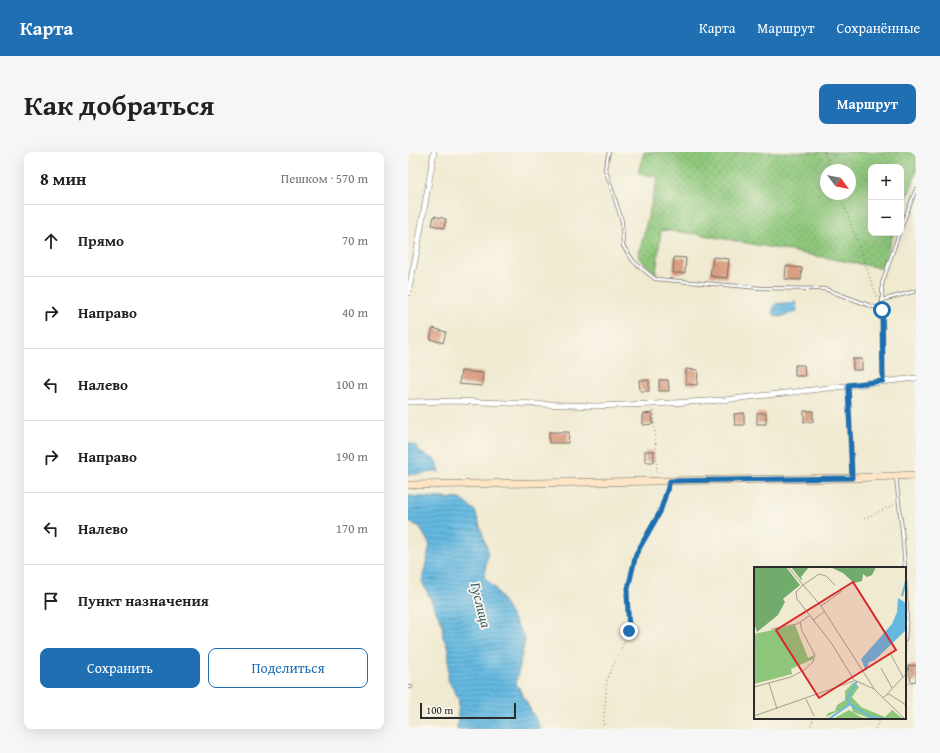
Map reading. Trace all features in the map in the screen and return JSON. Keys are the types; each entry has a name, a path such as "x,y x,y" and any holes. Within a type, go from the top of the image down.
{"main road":[{"path":"408,485 657,482 896,477 916,475"}],"street":[{"path":"408,293 434,152"},
{"path":"408,402 453,401 595,406 654,404 724,400 916,378"}],"lane":[{"path":"609,152 605,168 622,221 623,246 634,262 655,279 761,288 825,289 882,310"},
{"path":"904,220 916,189"},
{"path":"883,381 882,284 898,236"},
{"path":"882,300 916,291"},
{"path":"848,385 852,478"},
{"path":"896,477 905,567"},
{"path":"906,596 906,626"}],"path":[{"path":"824,152 829,164"},
{"path":"842,200 882,310"},
{"path":"654,404 657,482"},
{"path":"603,729 607,680 629,631 627,593 636,554 660,512 670,481"},
{"path":"864,519 892,505 899,504"},
{"path":"906,682 916,686"},
{"path":"809,729 814,719"},
{"path":"875,729 881,719"}],"green space":[{"path":"644,152 916,152 916,173 904,207 904,164 868,164 868,236 893,236 881,268 698,234 661,230 656,274 638,257 658,177 638,173"}],"water":[{"path":"796,302 797,311 780,317 773,314 776,304"},
{"path":"408,442 416,446 421,453 434,459 438,465 437,467 441,471 412,474 408,476"},
{"name":"Гуслица","path":"408,496 461,499 475,511 488,551 484,577 495,588 525,639 516,683 541,729 457,729 459,699 448,680 449,648 443,637 442,623 422,581 430,545 419,526 408,522"}],"building":[{"path":"434,216 446,219 444,228 432,225"},
{"path":"674,257 686,258 685,273 673,273"},
{"path":"713,257 729,259 727,278 710,276"},
{"path":"786,266 802,268 801,280 785,279"},
{"path":"433,328 446,332 443,343 430,339"},
{"path":"853,359 862,359 862,370 853,370"},
{"path":"795,365 804,365 805,376 795,376"},
{"path":"686,369 698,370 697,385 686,384"},
{"path":"461,371 483,373 482,386 459,384"},
{"path":"639,380 649,380 649,391 640,391"},
{"path":"659,380 668,380 669,391 659,391"},
{"path":"804,411 813,411 813,422 804,422"},
{"path":"652,413 653,424 643,425 643,414"},
{"path":"744,413 744,425 735,425 734,414"},
{"path":"757,413 766,413 766,424 757,424"},
{"path":"549,432 569,432 568,443 549,443"},
{"path":"645,451 654,451 654,462 645,462"},
{"path":"916,665 916,681 911,682 908,666"}],"route":[{"path":"629,631 627,593 636,554 660,512 670,481 852,478 848,385 883,381 882,310"}]}
